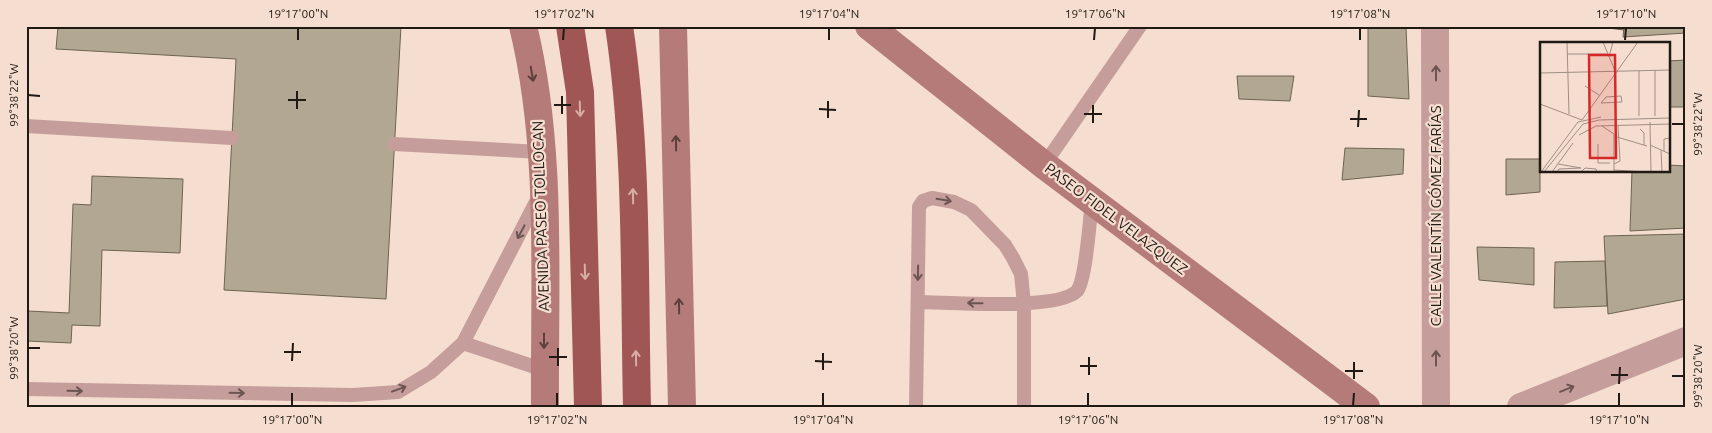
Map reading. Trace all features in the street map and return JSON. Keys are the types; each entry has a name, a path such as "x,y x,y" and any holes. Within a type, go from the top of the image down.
{"highway":[{"path":"570,26 580,92 588,407"},
{"path":"619,26 628,85 632,151 637,407"}],"main road":[{"name":"AVENIDA PASEO TOLLOCAN","path":"523,26 537,103 541,152 545,407"},
{"path":"673,26 682,407"},
{"name":"PASEO FIDEL VELAZQUEZ","path":"869,26 1044,165 1366,407"}],"street":[{"name":"CALLE VALENTÍN GÓMEZ FARÍAS","path":"1435,26 1436,407"},
{"path":"1521,407 1681,347"}],"lane":[{"path":"1044,165 1140,26"},
{"path":"26,126 232,138"},
{"path":"394,144 541,152"},
{"path":"26,389 353,401 398,392 430,372 463,343 543,189"},
{"path":"916,407 919,206 923,201 932,198 954,202 972,210 1005,245 1020,274 1024,304 1024,407"},
{"path":"918,302 1024,304 1064,298 1077,290 1083,276 1092,200"},
{"path":"463,343 544,370"}],"building":[{"path":"58,26 401,26 386,299 224,290 236,59 56,49"},
{"path":"1368,26 1406,26 1409,99 1368,96"},
{"path":"1592,26 1624,26 1624,30"},
{"path":"1624,26 1686,26 1686,33 1623,37"},
{"path":"1686,60 1686,107 1670,107 1670,61"},
{"path":"1237,76 1294,76 1290,101 1239,99"},
{"path":"1345,148 1404,149 1403,174 1342,180"},
{"path":"1506,159 1540,159 1540,192 1506,195"},
{"path":"1670,165 1686,166 1686,228 1630,231 1632,172 1670,172"},
{"path":"92,176 183,179 180,253 102,250 100,326 72,325 71,343 27,341 28,311 69,313 73,204 91,205"},
{"path":"1686,234 1686,299 1608,314 1604,236"},
{"path":"1477,247 1534,248 1534,285 1479,280"},
{"path":"1605,261 1607,306 1554,308 1555,262"}]}
